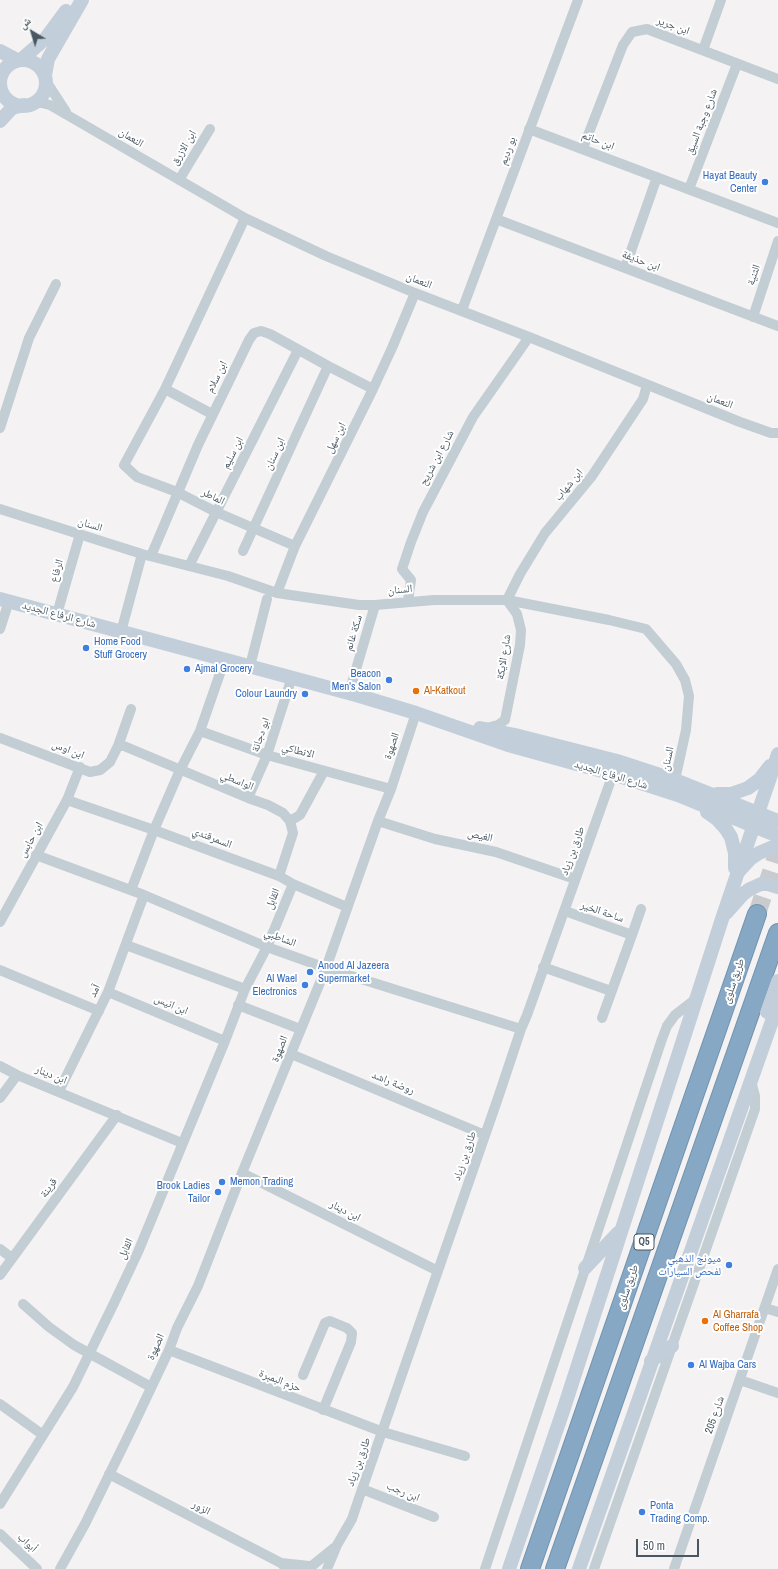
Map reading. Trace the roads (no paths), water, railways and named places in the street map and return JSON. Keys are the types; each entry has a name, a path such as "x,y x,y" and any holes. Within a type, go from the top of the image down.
{"highway":[{"name":"طريق سلوى","path":"530,1569 758,914"},
{"name":"Q5","path":"555,1569 778,933"}],"main road":[{"path":"20,60 46,38 72,0"},
{"path":"0,121 12,108 27,105 36,101 42,96 45,89 48,59 82,0"},
{"path":"0,51 20,60"},
{"path":"0,91 0,81 5,68 11,63 20,60 30,60 36,63 41,68 45,78"},
{"path":"0,87 6,99 12,103 27,105"},
{"name":"شارع الرفاع الجديد","path":"4,600 349,693 416,713 508,745 614,774 690,800 756,819 778,821"},
{"name":"شارع الرفاع الجديد","path":"440,722 515,735 617,761 675,780 709,794 756,819 778,836"},
{"path":"709,794 731,794 748,788 758,780 778,754"},
{"path":"509,1569 564,1408 736,876 778,754"},
{"path":"690,800 717,819 726,829 731,838 735,853 736,876"},
{"path":"756,819 778,826"},
{"path":"756,819 778,831"},
{"path":"736,876 758,853 778,845"},
{"path":"722,919 743,894 750,889 760,884 768,884 778,887"},
{"path":"751,1079 758,1039 778,981"},
{"path":"579,1569 778,1004"},
{"path":"585,1268 621,1230"},
{"path":"651,1362 672,1346"}],"street":[{"name":"بو رديم","path":"462,310 578,0"},
{"path":"703,50 721,0"},
{"name":"ابن جرير","path":"583,148 623,44 632,32 647,29 778,79"},
{"name":"شارع وجبة السيق","path":"689,189 736,64"},
{"name":"النعمان","path":"45,78 68,114"},
{"name":"النعمان","path":"27,105 37,102 50,105 68,114 245,218 326,256 415,293 462,310 746,424 771,433 778,433"},
{"name":"ابن الازرق","path":"179,180 210,129"},
{"name":"ابن حاتم","path":"529,129 583,148 778,223"},
{"path":"625,268 657,177"},
{"path":"212,414 165,389 245,218"},
{"name":"ابن حذيفة","path":"496,219 778,326"},
{"name":"الثنية","path":"753,316 778,241"},
{"path":"0,428 29,338 56,284"},
{"name":"ابن سهل","path":"278,592 296,546 373,390 415,293"},
{"name":"ابن سلام","path":"121,632 146,555 248,340 254,333 261,331 270,334 373,390"},
{"name":"شارع ابن شريح","path":"408,601 411,580 402,568 410,542 423,512 473,417 529,337"},
{"name":"ابن سليم","path":"188,566 298,350"},
{"name":"ابن سنان","path":"243,551 328,366"},
{"name":"ابن شهاب","path":"507,600 544,533 592,476 643,399 647,385"},
{"name":"الماطر","path":"165,389 124,465 137,477 177,492 216,512 296,546"},
{"name":"السنان","path":"0,509 146,555 228,576 278,592 359,604 376,605 408,601 469,599 507,600 609,620 646,629 676,664 685,680 689,696 686,730 675,780"},
{"name":"الرفاع","path":"56,614 80,534"},
{"path":"250,666 267,599"},
{"path":"0,628 4,600"},
{"name":"شارع الايكة","path":"505,720 520,645 520,630 517,614 507,600"},
{"name":"سكة غانم","path":"349,693 376,605"},
{"path":"131,890 154,830 180,770 200,731 225,659"},
{"name":"ابو دجانة","path":"248,798 267,755 292,677"},
{"name":"ابن اوس","path":"0,738 90,772 100,770 110,762 118,746 131,709"},
{"name":"الصهوة","path":"60,1569 110,1474 169,1350 177,1328 198,1286 242,1173 326,968 378,821 391,789 416,713"},
{"path":"485,729 498,725 505,720 515,735"},
{"name":"الانطاكي","path":"200,731 267,755 391,789"},
{"name":"الواسطي","path":"118,746 124,746 276,809 287,816 290,821"},
{"name":"ابن حابس","path":"0,922 67,800 80,767"},
{"path":"279,876 292,839 292,826 290,821 300,815 324,771"},
{"name":"طارق بن زياد","path":"327,1569 337,1545 352,1519 543,967 614,774"},
{"name":"السمرقندي","path":"67,800 279,876 293,884 347,907"},
{"name":"الغيص","path":"378,821 435,839 496,852 575,878"},
{"name":"الشاطبي","path":"36,854 144,895 267,947 326,968 521,1030"},
{"name":"القابل","path":"0,1504 73,1387 138,1252 225,1041 238,1005 267,947 293,884"},
{"name":"آمد","path":"59,1091 108,992 144,895"},
{"name":"ساحة الخير","path":"602,1018 641,909"},
{"name":"ساحة الخير","path":"564,911 632,935"},
{"path":"126,945 245,989"},
{"path":"543,967 611,991"},
{"path":"0,970 99,1011"},
{"name":"ابن انيس","path":"108,992 225,1041"},
{"path":"485,1569 662,1039 667,1026 675,1016 697,998"},
{"path":"238,1005 300,1029"},
{"name":"روضة راشد","path":"291,1054 485,1135"},
{"name":"ابن دينار","path":"0,1066 17,1075 59,1091 182,1143"},
{"path":"0,1098 17,1075"},
{"path":"594,1569 755,1109 755,1096 751,1079"},
{"name":"قرينة","path":"0,1275 117,1116"},
{"name":"ابن دينار","path":"242,1173 438,1271"},
{"path":"0,1249 12,1258"},
{"name":"شارع 205","path":"674,1569 778,1269"},
{"path":"23,1304 49,1327 74,1345 151,1387"},
{"path":"764,1308 778,1312"},
{"path":"303,1375 325,1324 330,1321 347,1328 352,1333 351,1342 323,1410"},
{"name":"حزم البمبرة","path":"169,1350 383,1432 465,1456"},
{"path":"740,1380 778,1393"},
{"path":"0,1404 43,1435"},
{"name":"الزور","path":"110,1474 284,1566 312,1567"},
{"name":"ابن رجب","path":"362,1489 434,1517"},
{"name":"أبواب","path":"0,1534 37,1569"},
{"name":"طارق بن زياد","path":"312,1567 337,1545"}],"tunnel":[{"path":"757,914 778,851"}],"place":[{"name":"Hayat Beauty Center","path":"765,182"},
{"name":"Home Food Stuff Grocery","path":"86,648"},
{"name":"Ajmal Grocery","path":"187,669"},
{"name":"Beacon Men's Salon","path":"389,680"},
{"name":"Al-Katkout","path":"416,691"},
{"name":"Colour Laundry","path":"305,694"},
{"name":"Anood Al Jazeera Supermarket","path":"310,972"},
{"name":"Al Wael Electronics","path":"305,985"},
{"name":"Memon Trading","path":"222,1182"},
{"name":"Brook Ladies Tailor","path":"218,1192"},
{"name":"ميونج الذهبي لفحص السيارات","path":"729,1265"},
{"name":"Al Gharrafa Coffee Shop","path":"705,1321"},
{"name":"Al Wajba Cars","path":"691,1365"},
{"name":"Ponta Trading Comp.","path":"642,1512"}]}
